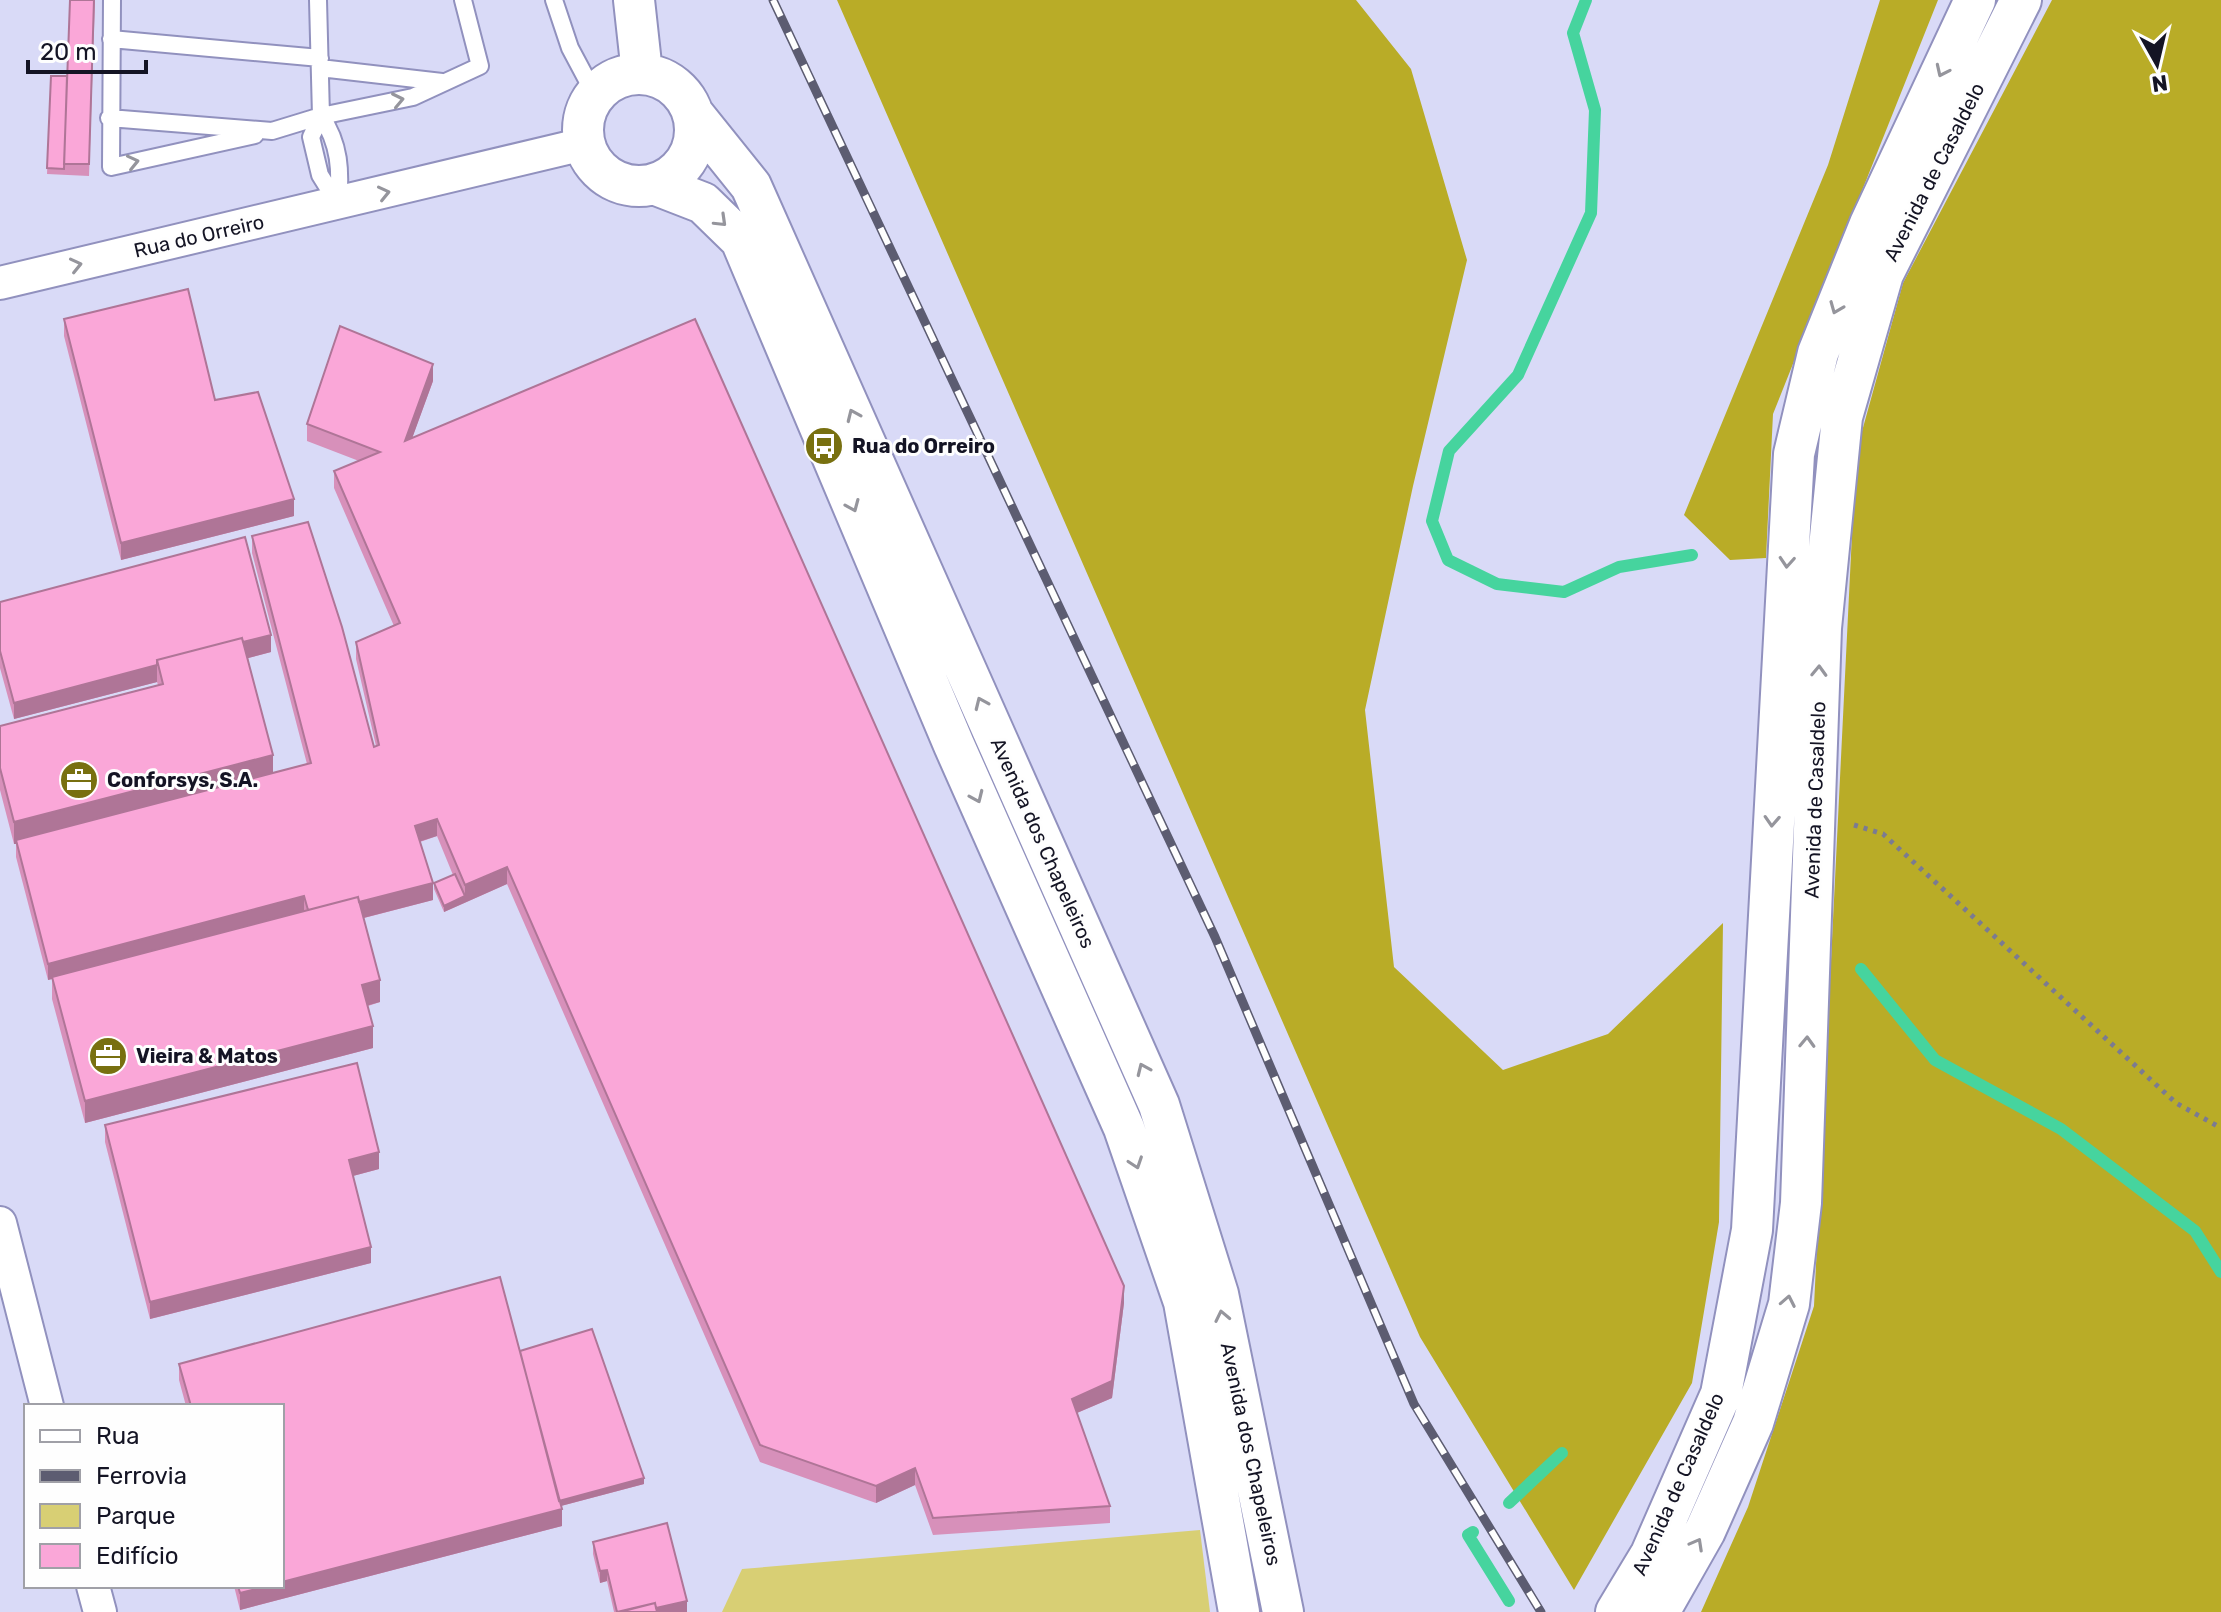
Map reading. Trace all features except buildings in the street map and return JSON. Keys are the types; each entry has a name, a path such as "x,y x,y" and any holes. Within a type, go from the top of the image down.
{"street":[{"path":"584,144 584,118 595,95 625,75 642,73 634,0"},
{"name":"Avenida de Casaldelo","path":"1616,1612 1651,1554 1721,1394 1752,1230 1794,454 1818,353 1870,224 1975,0"},
{"name":"Avenida de Casaldelo","path":"1659,1612 1705,1531 1753,1423 1789,1304 1801,1203 1821,628 1842,417 1883,274 2021,0"},
{"name":"Avenida dos Chapeleiros","path":"642,73 659,77 674,86 751,186 1159,1105 1218,1294 1283,1612"},
{"path":"654,184 677,171 692,150 696,133 694,115"},
{"name":"Avenida dos Chapeleiros","path":"584,144 597,167 619,183 654,184 703,203 741,240 954,745 1124,1128 1184,1302 1239,1612"},
{"name":"Rua do Orreiro","path":"0,283 584,144"},
{"path":"0,1223 46,1404"},
{"path":"94,1588 100,1612"}],"lane":[{"path":"112,0 111,167 413,97 480,66 463,0"},
{"path":"318,0 321,116 333,133 341,169 338,204"},
{"path":"554,0 570,48 595,95"},
{"path":"111,39 320,63 444,83"},
{"path":"109,118 272,131"}],"path":[{"path":"1815,813 1883,834 2176,1103 2221,1128"}],"green space":[{"path":"1200,1530 1210,1612 722,1612 742,1569"}],"shaded area":[{"path":"837,0 1356,0 1411,69 1467,260 1413,486 1365,710 1394,967 1503,1070 1608,1034 1723,923 1719,1222 1692,1383 1574,1590 1420,1337"},
{"path":"1880,0 1938,0 1773,414 1766,558 1730,560 1684,515 1828,165"},
{"path":"2052,0 2221,0 2221,1612 1701,1612 1748,1507 1814,1306 1856,453 1903,283"}],"waterway":[{"path":"1586,0 1573,33 1595,110 1591,213 1518,375 1449,451 1432,521 1448,560 1497,584 1564,592 1619,567 1692,555"},
{"path":"1861,969 1935,1060 2061,1129 2195,1231 2221,1272"},
{"path":"1509,1503 1562,1453"},
{"path":"1473,1532 1468,1535 1509,1601"}],"railway":[{"path":"773,0 1215,937 1414,1404 1541,1612"}],"place":[{"name":"Rua do Orreiro","path":"824,446"},
{"name":"Conforsys, S.A.","path":"79,780"},
{"name":"Vieira & Matos","path":"108,1056"}]}
